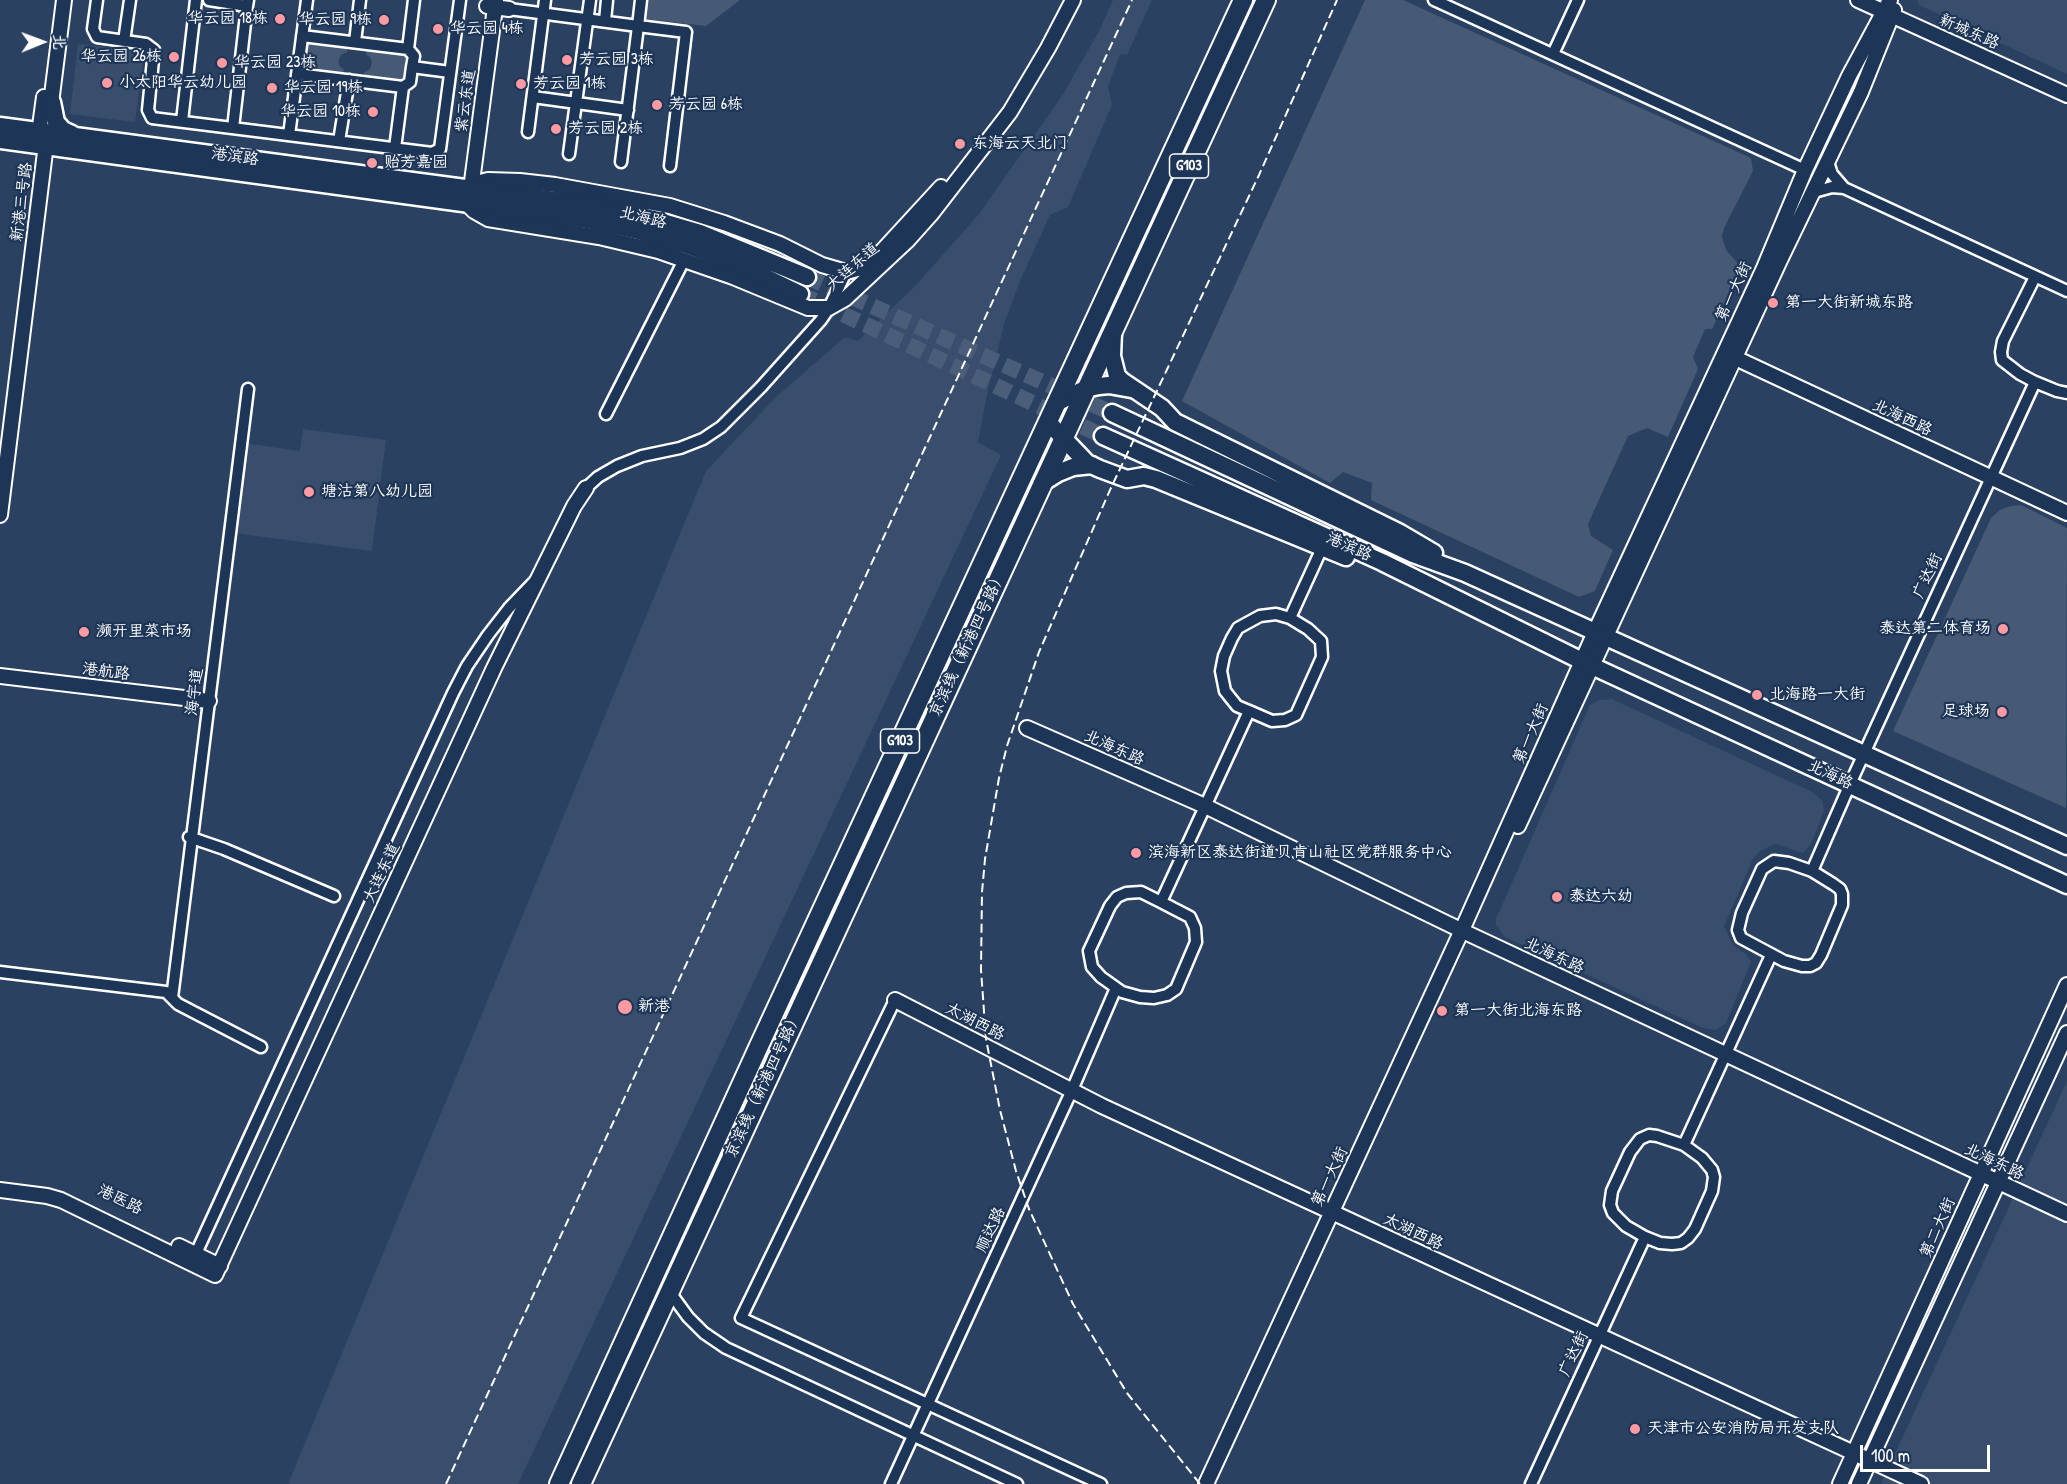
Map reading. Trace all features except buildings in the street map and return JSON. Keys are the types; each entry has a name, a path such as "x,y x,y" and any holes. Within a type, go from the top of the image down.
{"highway":[{"name":"京滨线（新港四号路）","path":"559,1484 1243,0"},
{"name":"京滨线（新港四号路）","path":"581,1484 1266,0"}],"main road":[{"name":"新港三号路","path":"0,515 43,139 56,0"},
{"name":"新港三号路","path":"47,101 64,0"},
{"name":"大连东道","path":"1064,0 1021,80 991,124 933,197 865,267 842,272 780,244 670,206 555,185 488,180 480,182 466,197 474,211 488,219 599,237 658,251 733,277 808,308 825,308 843,300 866,281 932,213 1010,112 1073,0"},
{"name":"新城东路","path":"1858,0 1889,6 2067,87"},
{"name":"紫云东道","path":"466,197 495,4"},
{"name":"新城东路","path":"1889,6 2067,95"},
{"name":"第一大街","path":"1215,1484 1334,1217 1600,635 1730,355 1814,192 1861,92 1889,6"},
{"name":"第一大街","path":"1730,355 1805,170 1849,75 1889,6"},
{"path":"47,101 59,125 75,143"},
{"name":"港滨路","path":"0,126 43,139"},
{"name":"新港三号路","path":"0,453 43,139"},
{"name":"港滨路","path":"0,140 43,139 466,197"},
{"name":"北海路","path":"466,197 585,204 642,216 700,233 807,277"},
{"name":"北海路","path":"466,197 587,220 660,237 740,265 800,294"},
{"path":"1113,331 1112,356 1117,375 1162,408 1175,422 1400,533 1465,573"},
{"name":"北海西路","path":"1730,355 2067,513"},
{"path":"1056,403 1085,389 1109,385 1137,391"},
{"path":"1112,413 1413,554 1465,573"},
{"path":"1047,422 1082,458 1092,465 1126,479 1144,476 1156,479 1322,548 1450,597"},
{"name":"港滨路","path":"1103,436 1382,562 1587,664"},
{"path":"1042,483 1073,467 1092,465"},
{"name":"大连东道","path":"218,1271 494,668 574,507 586,488"},
{"name":"北海路","path":"1465,573 2067,846"},
{"name":"北海路","path":"1587,664 2063,882"},
{"name":"港航路","path":"0,676 207,704"},
{"name":"港航路","path":"0,681 207,704"},
{"name":"北海东路","path":"1027,728 1205,806 1465,932 2067,1214"},
{"name":"第二大街","path":"1840,1484 2067,986"},
{"name":"太湖西路","path":"894,1003 1072,1094 1853,1456 1904,1484"},
{"path":"1859,1484 2067,1033"},
{"name":"港医路","path":"0,1182 43,1187 68,1193 193,1259"},
{"name":"港医路","path":"0,1190 61,1200 218,1271"},
{"name":"第一大街","path":"1206,1484 1334,1217"},
{"name":"太湖西路","path":"1869,1464 1921,1484"}],"street":[{"path":"97,0 93,29 97,37 146,44 154,50 148,110 152,118 432,153 440,149 459,0"},
{"path":"124,41 130,0"},
{"path":"182,122 196,0"},
{"path":"208,0 248,3 232,128"},
{"path":"289,135 307,0"},
{"path":"355,42 360,0"},
{"path":"408,49 414,0"},
{"path":"528,132 545,0"},
{"path":"569,154 590,0"},
{"path":"605,21 607,0"},
{"path":"621,162 641,0"},
{"path":"1434,0 1805,170"},
{"path":"1553,54 1578,0"},
{"path":"495,4 543,13 686,32 670,166"},
{"path":"297,74 403,87 410,82 414,56 408,49 302,36"},
{"path":"412,67 450,72"},
{"path":"339,141 349,80"},
{"path":"395,148 403,87"},
{"path":"533,98 628,110"},
{"path":"1828,162 1832,174 1844,188"},
{"path":"1814,192 1832,187 1844,188 2067,291"},
{"path":"606,414 684,260"},
{"path":"586,488 593,476 615,462 640,452 689,440 710,430 825,308 842,272"},
{"path":"2035,277 2003,341 2002,360 2035,382 2067,393"},
{"name":"广达街","path":"1812,871 2035,382"},
{"name":"海宇道","path":"170,996 246,389"},
{"path":"1290,618 1322,548"},
{"path":"193,1259 453,693 467,666 488,635 509,608 542,573"},
{"path":"1276,614 1290,618 1308,629 1321,641 1322,657 1296,715 1285,720 1272,721 1249,711 1238,706 1225,691 1221,671 1224,656 1238,628 1260,616 1276,614"},
{"path":"1161,902 1249,711"},
{"path":"190,838 224,849 334,896"},
{"path":"1780,861 1812,871 1840,889 1843,900 1816,963 1810,966 1792,963 1771,955 1741,938 1738,930 1742,913 1762,869 1768,864 1780,861"},
{"path":"1142,892 1190,917 1196,928 1196,942 1176,989 1167,995 1154,998 1140,997 1119,990 1101,977 1092,966 1089,951 1110,906 1117,897 1126,893 1142,892"},
{"path":"1684,1145 1771,955"},
{"path":"0,972 164,991 178,1004 261,1047"},
{"name":"顺达路","path":"891,1484 930,1405 1119,990"},
{"path":"894,1003 741,1318 1101,1484"},
{"path":"1657,1136 1684,1145 1702,1158 1713,1170 1712,1191 1695,1229 1688,1238 1681,1243 1660,1243 1626,1226 1613,1213 1612,1191 1630,1152 1640,1139 1657,1136"},
{"name":"广达街","path":"1531,1484 1645,1237"},
{"path":"669,1291 688,1317 704,1333 726,1348 1017,1484"},
{"name":"顺达路","path":"896,1484 915,1437"}],"shaded area":[{"path":"646,0 740,0 706,26 644,19"},
{"path":"1113,0 1152,0 1127,55 1120,54 1108,87 1112,105 1068,207 1050,215 1020,281 1004,324 978,442 1001,455 518,1484 288,1484 706,471 776,397 845,337 858,341 917,284 979,214 1062,96 1099,31"},
{"path":"1365,0 1403,0 1751,158 1753,171 1724,228 1722,237 1726,250 1742,268 1712,329 1705,329 1693,357 1698,369 1668,437 1647,428 1628,436 1588,524 1591,536 1613,550 1595,591 1579,597 1371,500 1372,483 1343,472 1330,483 1182,401"},
{"path":"1917,0 2067,0 2067,74 1919,5"},
{"path":"305,41 347,46 347,52 341,55 338,62 344,70 343,76 301,71"},
{"name":"小太阳华云幼儿园","path":"78,44 144,52 135,122 70,114"},
{"path":"367,48 406,54 409,59 407,79 401,83 363,79 364,73 370,69 372,63 370,57 366,55"},
{"name":"塘沽第八幼儿园","path":"303,429 386,440 372,551 233,533 244,443 300,451"},
{"name":"泰达第二体育场","path":"2021,505 2067,528 2066,808 1893,731 1991,518 2000,510"},
{"path":"1612,699 1810,791 1822,800 1824,811 1810,846 1803,853 1775,844 1760,851 1753,859 1724,926 1733,945 1746,954 1751,962 1726,1023 1716,1030 1703,1028 1505,937 1496,925 1496,919 1590,705 1600,700"},
{"path":"2067,1081 2067,1484 1881,1484"}],"tunnel":[{"path":"807,277 1112,413"},
{"path":"800,294 1103,436"}],"railway":[{"path":"446,1484 1132,0"},
{"path":"1200,1484 1127,1393 1073,1304 1029,1209 1000,1110 986,1039 981,970 982,892 985,859 1007,746 1039,652 1110,490 1259,175 1337,0"}],"place":[{"name":"华云园 18栋","path":"280,19"},
{"name":"华云园 9栋","path":"384,20"},
{"name":"华云园 4栋","path":"438,29"},
{"name":"华云园 26栋","path":"174,57"},
{"name":"芳云园 3栋","path":"567,60"},
{"name":"华云园 23栋","path":"222,63"},
{"name":"小太阳华云幼儿园","path":"107,83"},
{"name":"芳云园 1栋","path":"521,84"},
{"name":"华云园 19栋","path":"272,88"},
{"name":"芳云园 6栋","path":"657,105"},
{"name":"华云园 10栋","path":"373,112"},
{"name":"芳云园 2栋","path":"556,129"},
{"name":"东海云天北门","path":"960,144"},
{"name":"贻芳嘉园","path":"372,163"},
{"name":"第一大街新城东路","path":"1773,303"},
{"name":"塘沽第八幼儿园","path":"309,492"},
{"name":"泰达第二体育场","path":"2003,629"},
{"name":"濒开里菜市场","path":"84,632"},
{"name":"北海路一大街","path":"1757,695"},
{"name":"足球场","path":"2002,712"},
{"name":"滨海新区泰达街道贝肯山社区党群服务中心","path":"1136,853"},
{"name":"泰达六幼","path":"1557,897"},
{"name":"新港","path":"625,1007"},
{"name":"第一大街北海东路","path":"1442,1011"},
{"name":"天津市公安消防局开发支队","path":"1635,1429"}]}
